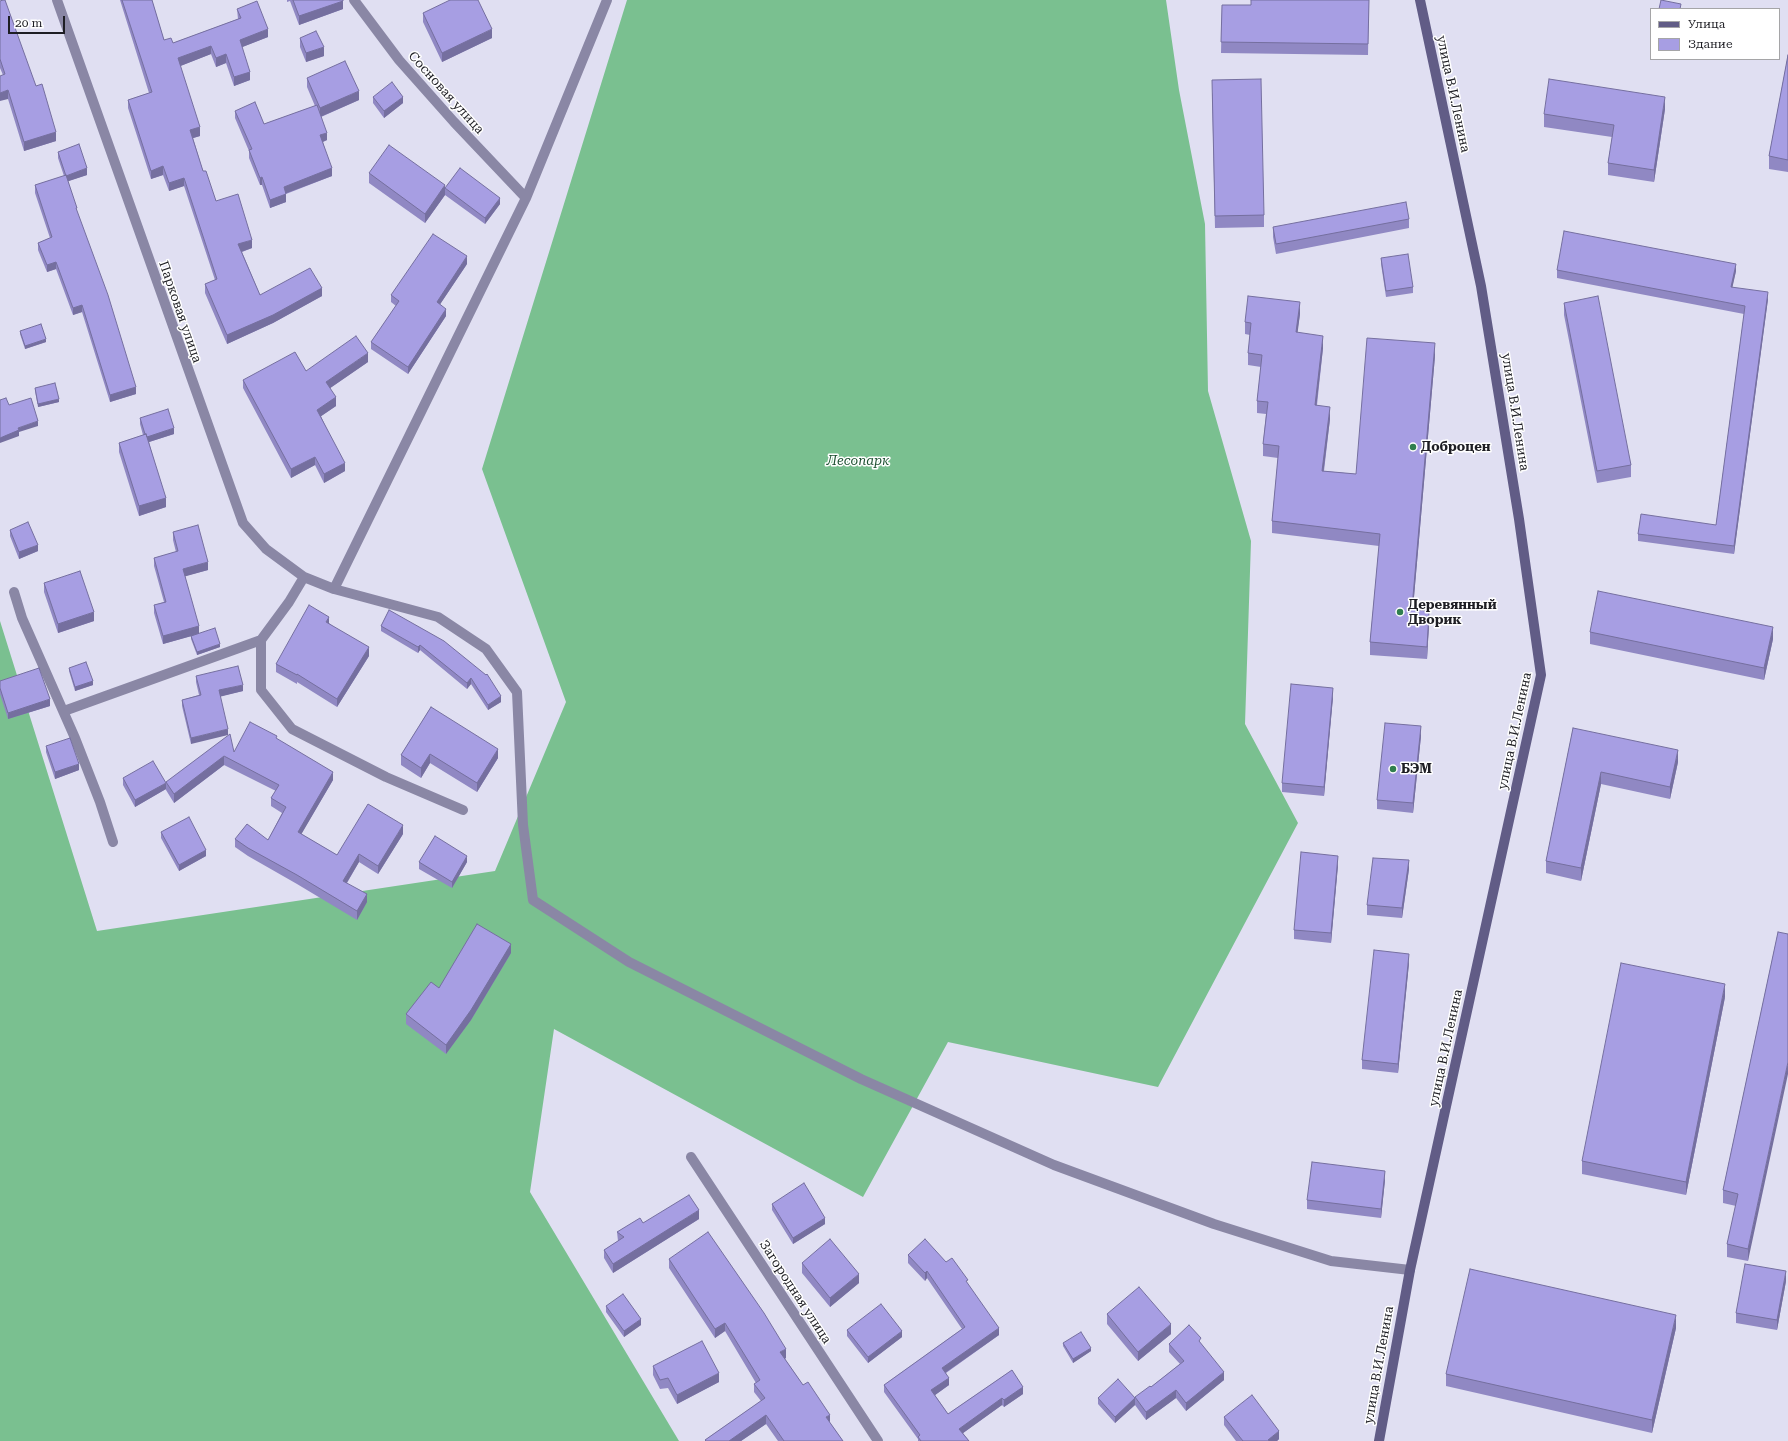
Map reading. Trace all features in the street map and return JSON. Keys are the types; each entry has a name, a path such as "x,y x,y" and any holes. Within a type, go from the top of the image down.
{"main road":[{"name":"улица В.И.Ленина","path":"1379,1441 1410,1270 1541,675 1518,511 1480,286 1420,0"}],"street":[{"name":"Парковая улица","path":"57,0 199,405 243,523 266,549 304,577 334,589 438,617 486,650 517,692 523,825 533,900 629,962 861,1079 1054,1165 1214,1224 1331,1260 1410,1270"},
{"name":"Сосновая улица","path":"354,0 399,60 454,122 526,198"},
{"path":"334,589 526,198 607,0"},
{"path":"64,711 261,640 289,602 304,577"},
{"path":"14,592 22,618 64,711 100,802 113,842"},
{"path":"261,640 261,690 292,729 386,777 463,810"},
{"name":"Загородная улица","path":"691,1156 878,1441"}],"green space":[{"name":"Лесопарк","path":"627,0 1166,0 1179,90 1205,224 1208,391 1251,541 1245,724 1298,823 1158,1087 948,1042 863,1197 554,1029 530,1192 679,1441 0,1441 0,621 97,931 495,871 566,702 482,469"}],"building":[{"path":"5,0 36,86 42,84 56,132 24,142 8,90 0,93 0,76 5,74 0,59 0,1"},
{"path":"122,0 152,0 164,40 171,38 173,43 241,18 237,9 257,1 268,29 240,40 250,72 234,77 226,54 216,58 211,46 178,58 200,127 190,130 203,171 206,171 216,201 238,194 252,240 238,244 260,295 310,268 322,288 273,315 227,335 205,284 217,279 184,178 169,183 163,166 151,171 128,100 152,92"},
{"path":"293,0 343,0 343,1 299,16"},
{"path":"450,0 478,0 492,29 442,53 423,13"},
{"path":"1251,0 1369,0 1368,44 1221,42 1222,5 1251,5"},
{"path":"1661,0 1681,4 1680,8 1659,8"},
{"path":"316,31 324,47 306,53 300,38"},
{"path":"1788,55 1788,160 1769,156"},
{"path":"345,61 359,91 320,108 307,78"},
{"path":"1261,79 1264,215 1215,216 1212,80"},
{"path":"1549,79 1665,97 1654,170 1608,163 1614,125 1544,114"},
{"path":"392,82 403,97 384,111 373,97"},
{"path":"255,102 264,124 317,105 327,133 320,135 332,168 284,187 286,194 270,200 262,177 260,178 249,150 252,149 235,111"},
{"path":"79,144 87,168 66,176 58,152"},
{"path":"389,145 445,185 425,214 369,173"},
{"path":"460,168 500,198 485,218 445,188"},
{"path":"66,175 76,208 108,295 136,387 110,395 82,305 73,308 56,262 47,265 38,243 52,237 35,185"},
{"path":"1406,202 1409,219 1276,244 1273,227"},
{"path":"1564,231 1736,264 1731,287 1768,292 1734,546 1638,534 1641,514 1716,525 1745,306 1557,270"},
{"path":"433,234 467,256 437,302 446,309 408,367 371,342 399,301 391,295"},
{"path":"1408,254 1413,287 1386,291 1381,258"},
{"path":"1248,296 1300,302 1296,332 1323,336 1315,405 1330,407 1322,471 1356,474 1367,338 1435,343 1412,608 1429,612 1427,647 1370,642 1380,534 1272,521 1279,446 1263,444 1268,402 1257,401 1262,355 1248,353 1251,323 1245,322"},
{"path":"1598,296 1631,465 1597,471 1564,303"},
{"path":"41,324 46,339 25,346 20,331"},
{"path":"356,336 368,353 326,382 336,397 317,410 345,463 324,474 315,457 291,469 243,380 295,352 306,371"},
{"path":"55,383 59,399 38,404 35,388"},
{"path":"6,398 9,405 31,398 38,421 18,428 19,430 0,438 0,400"},
{"path":"168,409 174,428 147,437 140,418"},
{"path":"146,434 166,498 139,506 119,443"},
{"path":"28,522 38,545 19,552 10,530"},
{"path":"198,525 208,562 183,569 199,626 163,636 154,605 166,602 154,558 178,551 173,532"},
{"path":"80,571 94,612 58,624 44,583"},
{"path":"1598,591 1773,627 1764,668 1590,632"},
{"path":"309,605 329,617 326,622 369,647 337,699 297,674 276,664"},
{"path":"389,610 444,641 486,675 487,674 501,696 488,705 471,678 467,683 420,645 418,647 381,626"},
{"path":"215,628 220,644 197,652 191,636"},
{"path":"86,662 93,681 75,687 69,668"},
{"path":"238,666 243,685 219,690 228,729 191,738 182,700 201,695 196,676"},
{"path":"39,668 50,699 8,713 0,688 0,681"},
{"path":"1291,684 1333,688 1324,787 1282,783"},
{"path":"431,707 498,749 477,783 430,754 421,768 401,755"},
{"path":"250,722 277,736 276,738 333,772 298,832 337,855 368,804 403,825 378,866 359,854 343,881 367,894 357,911 235,839 247,824 268,840 286,807 271,798 279,785 224,756 174,794 166,782 230,734 234,752"},
{"path":"1385,723 1421,726 1413,803 1377,800"},
{"path":"1573,728 1678,750 1670,787 1601,772 1581,868 1546,861"},
{"path":"70,738 79,764 55,772 46,746"},
{"path":"153,761 166,783 135,800 123,778"},
{"path":"189,817 206,850 179,865 161,832"},
{"path":"435,836 467,856 452,882 419,862"},
{"path":"1301,852 1338,856 1331,933 1294,930"},
{"path":"1373,858 1409,860 1402,908 1367,905"},
{"path":"477,924 511,944 471,1010 446,1045 406,1014 431,982 439,988"},
{"path":"1778,932 1788,934 1788,1062 1748,1249 1727,1244 1738,1194 1723,1190"},
{"path":"1374,950 1409,954 1398,1064 1362,1060"},
{"path":"1621,963 1725,984 1686,1182 1582,1161"},
{"path":"1312,1162 1385,1171 1381,1209 1307,1200"},
{"path":"804,1183 825,1218 793,1238 772,1204"},
{"path":"689,1195 699,1210 613,1264 604,1250 624,1237 617,1232 640,1218 643,1223"},
{"path":"708,1232 764,1313 786,1349 780,1352 803,1385 808,1382 830,1415 826,1417 843,1441 784,1441 766,1415 729,1441 705,1440 765,1398 754,1384 760,1380 725,1323 715,1329 669,1259"},
{"path":"830,1239 859,1274 830,1298 802,1263"},
{"path":"925,1239 946,1262 952,1258 999,1328 942,1368 949,1378 931,1390 948,1414 1012,1370 1023,1387 1004,1400 1002,1398 959,1429 969,1441 921,1441 918,1437 920,1435 884,1385 965,1327 927,1271 925,1273 908,1255"},
{"path":"1745,1264 1786,1271 1777,1320 1736,1313"},
{"path":"1470,1269 1676,1315 1652,1420 1446,1374"},
{"path":"1139,1287 1171,1324 1138,1352 1107,1314"},
{"path":"623,1294 641,1319 624,1331 606,1306"},
{"path":"881,1304 902,1331 868,1357 847,1330"},
{"path":"1189,1325 1201,1338 1199,1341 1224,1372 1186,1403 1176,1390 1146,1412 1135,1397 1150,1386 1151,1387 1184,1361 1169,1344"},
{"path":"1081,1332 1091,1348 1073,1359 1063,1343"},
{"path":"702,1341 719,1373 677,1395 668,1378 660,1380 653,1366"},
{"path":"1118,1379 1135,1398 1115,1417 1098,1398"},
{"path":"1252,1395 1279,1431 1268,1440 1271,1441 1243,1441 1224,1417"}],"place":[{"name":"Доброцен","path":"1413,447"},
{"name":"Деревянный Дворик","path":"1400,612"},
{"name":"БЭМ","path":"1393,769"}]}
